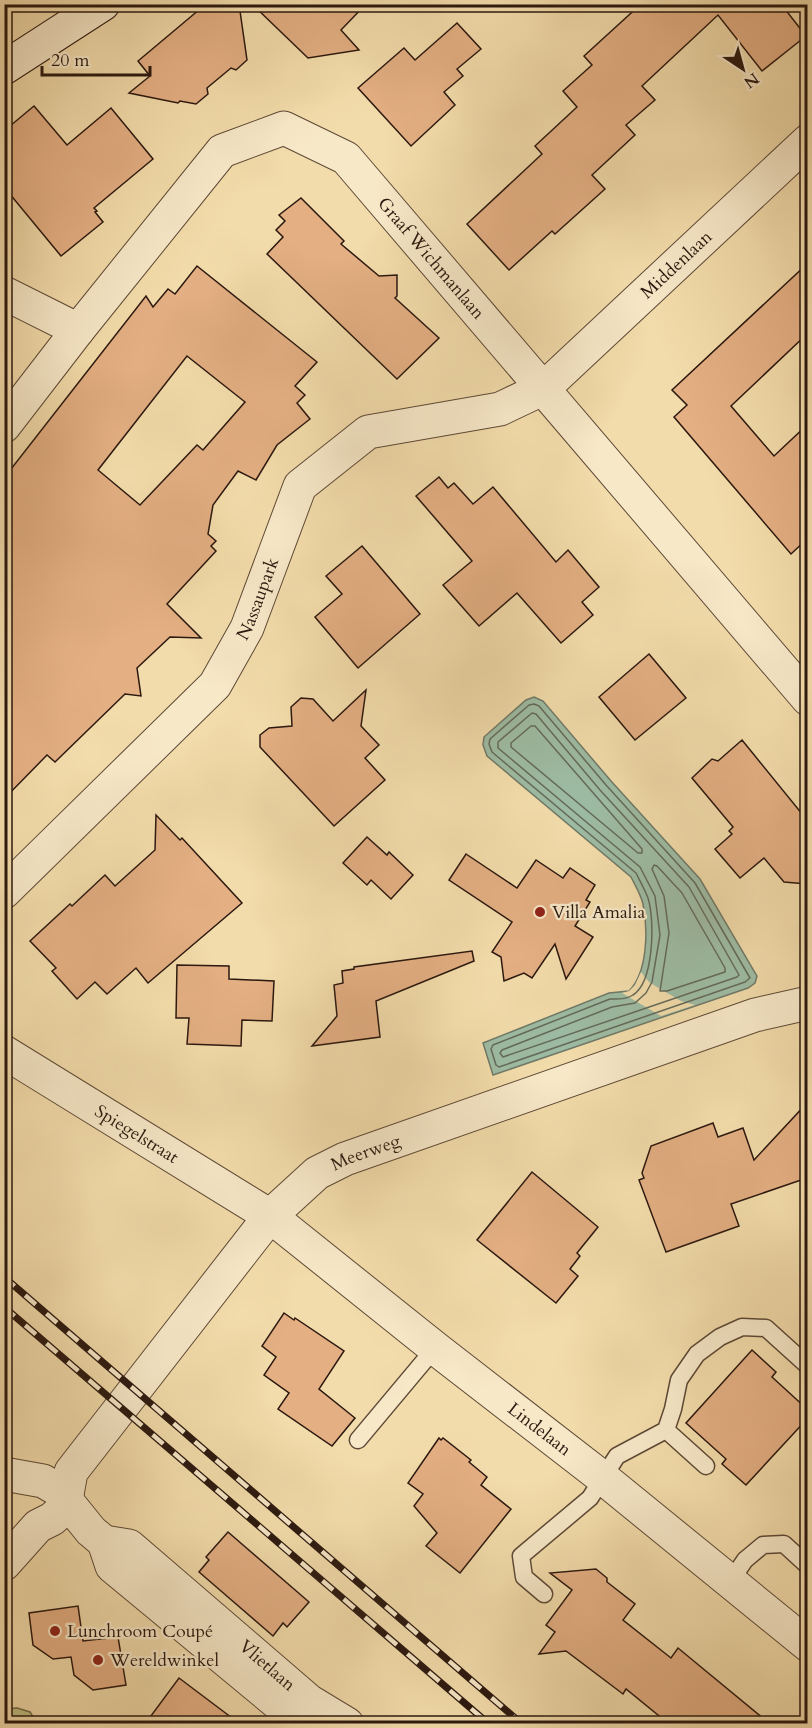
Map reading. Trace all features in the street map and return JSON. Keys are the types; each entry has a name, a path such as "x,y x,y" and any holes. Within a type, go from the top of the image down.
{"street":[{"path":"4,68 102,4"},
{"name":"Graaf Wichmanlaan","path":"4,426 222,151 284,128 346,158 807,699"},
{"name":"Middenlaan","path":"544,388 807,141"},
{"path":"4,293 78,330"},
{"name":"Nassaupark","path":"4,892 215,685 247,628 300,486 368,432 500,409 544,388"},
{"name":"Meerweg","path":"66,1500 71,1472 270,1216 317,1173 345,1159 755,1016 807,1003"},
{"name":"Spiegelstraat","path":"4,1052 270,1216"},
{"name":"Lindelaan","path":"270,1216 603,1478 807,1645"},
{"name":"Vlietlaan","path":"4,1474 43,1481 57,1489 91,1531 104,1542 129,1546 309,1701 347,1724"},
{"path":"4,1564 38,1526 60,1512 66,1500"},
{"name":"Vlietlaan","path":"104,1542 112,1566 303,1724"}],"lane":[{"path":"544,1594 524,1577 521,1556 590,1498 617,1456 666,1430 679,1380 696,1354 720,1337 742,1327 766,1328 807,1366"},
{"path":"358,1440 435,1348"},
{"path":"666,1430 706,1466"},
{"path":"730,1582 745,1560 763,1545 784,1544 807,1566"}],"shaded area":[{"path":"17,1708 30,1712 37,1723 5,1723 5,1709"}],"water":[{"path":"534,697 543,701 611,781 700,879 757,976 755,983 748,988 493,1075 483,1043 609,993 629,991 640,973 645,950 646,925 643,904 631,877 487,756 483,745 484,737 526,700"}],"pier":[{"path":"641,972 649,982 662,990 681,1001 695,1005 661,1016 622,993 629,991 635,985"}],"building":[{"path":"206,4 239,4 247,60 236,70 231,68 207,88 208,94 196,104 180,101 178,103 129,93 150,76 138,61"},
{"path":"252,4 366,4 341,30 359,50 308,58"},
{"path":"641,4 781,4 806,36 762,71 718,15 642,86 655,100 626,125 635,135 592,175 605,189 555,234 552,231 509,270 467,224 542,154 535,146 577,107 563,91 592,65 584,56"},
{"path":"457,23 481,49 457,69 463,76 444,92 455,105 411,146 358,88 404,48 415,60"},
{"path":"34,106 67,145 111,108 153,159 94,208 103,222 61,256 4,187 4,131"},
{"path":"301,198 344,241 341,244 379,276 397,275 397,296 395,298 439,338 397,379 267,254 283,237 276,230 285,221 279,215"},
{"path":"807,264 807,334 731,406 774,456 807,425 807,539 791,554 674,417 687,405 672,390"},
{"path":"197,266 317,362 295,386 305,395 297,403 310,419 277,445 256,480 238,471 213,505 208,534 216,541 211,546 216,551 167,604 201,638 170,637 137,668 141,696 125,694 55,762 47,755 4,799 4,478 146,296 153,307 168,289 175,294","holes":["187,356 245,402 203,450 197,445 140,505 98,470"]},
{"path":"439,477 448,488 454,483 473,504 493,487 556,562 568,550 599,587 582,602 593,615 561,643 517,593 479,626 443,585 472,561 416,496"},
{"path":"362,546 420,614 358,668 315,617 342,594 326,576"},
{"path":"649,654 686,698 635,740 599,697"},
{"path":"366,690 361,726 379,745 365,758 385,780 334,826 260,747 260,735 269,728 292,726 291,707 301,698 313,699 333,721"},
{"path":"742,740 807,820 807,884 784,882 764,858 740,878 715,849 732,834 729,831 733,827 692,778 712,759 718,761"},
{"path":"156,815 180,840 182,838 242,903 148,983 136,968 107,994 95,982 77,999 52,971 56,968 30,941 105,875 115,886 155,850"},
{"path":"367,837 387,855 389,852 413,875 391,899 371,880 367,885 343,863"},
{"name":"Villa Amalia","path":"466,854 517,888 536,860 563,878 570,868 595,885 586,900 590,902 575,926 593,937 566,979 555,944 532,978 524,973 504,981 501,957 492,952 512,922 449,880"},
{"path":"472,951 474,961 376,1001 380,1037 312,1046 337,1016 334,985 343,983 342,971 354,969 354,967"},
{"path":"177,965 229,966 229,979 274,981 272,1021 242,1020 241,1046 187,1044 189,1018 176,1018"},
{"path":"807,1103 807,1178 731,1204 739,1226 666,1252 639,1180 644,1178 642,1173 651,1146 713,1123 718,1137 743,1128 754,1160"},
{"path":"532,1172 598,1227 577,1253 580,1256 570,1269 578,1276 556,1303 477,1240"},
{"path":"284,1313 344,1351 319,1389 355,1418 332,1446 278,1409 289,1393 264,1375 276,1357 262,1346"},
{"path":"752,1350 776,1372 772,1377 807,1409 807,1419 746,1485 722,1464 726,1459 686,1423"},
{"path":"439,1438 441,1440 443,1438 471,1460 469,1462 487,1477 481,1485 511,1509 460,1573 426,1546 437,1533 414,1506 423,1494 408,1483"},
{"path":"228,1532 309,1602 287,1627 283,1623 273,1636 199,1572 209,1560 206,1557"},
{"path":"596,1569 607,1578 607,1582 635,1604 623,1620 671,1658 678,1648 770,1724 669,1724 626,1689 623,1694 566,1651 539,1654 555,1632 546,1625 572,1590 550,1573"},
{"path":"78,1606 83,1641 118,1637 126,1685 93,1690 74,1675 71,1657 53,1659 33,1645 29,1613"},
{"path":"179,1678 240,1724 145,1724"}],"railway":[{"path":"4,1277 522,1724"},
{"path":"4,1307 489,1724"}],"place":[{"name":"Villa Amalia","path":"540,912"},
{"name":"Lunchroom Coupé","path":"55,1631"},
{"name":"Wereldwinkel","path":"98,1660"}]}
